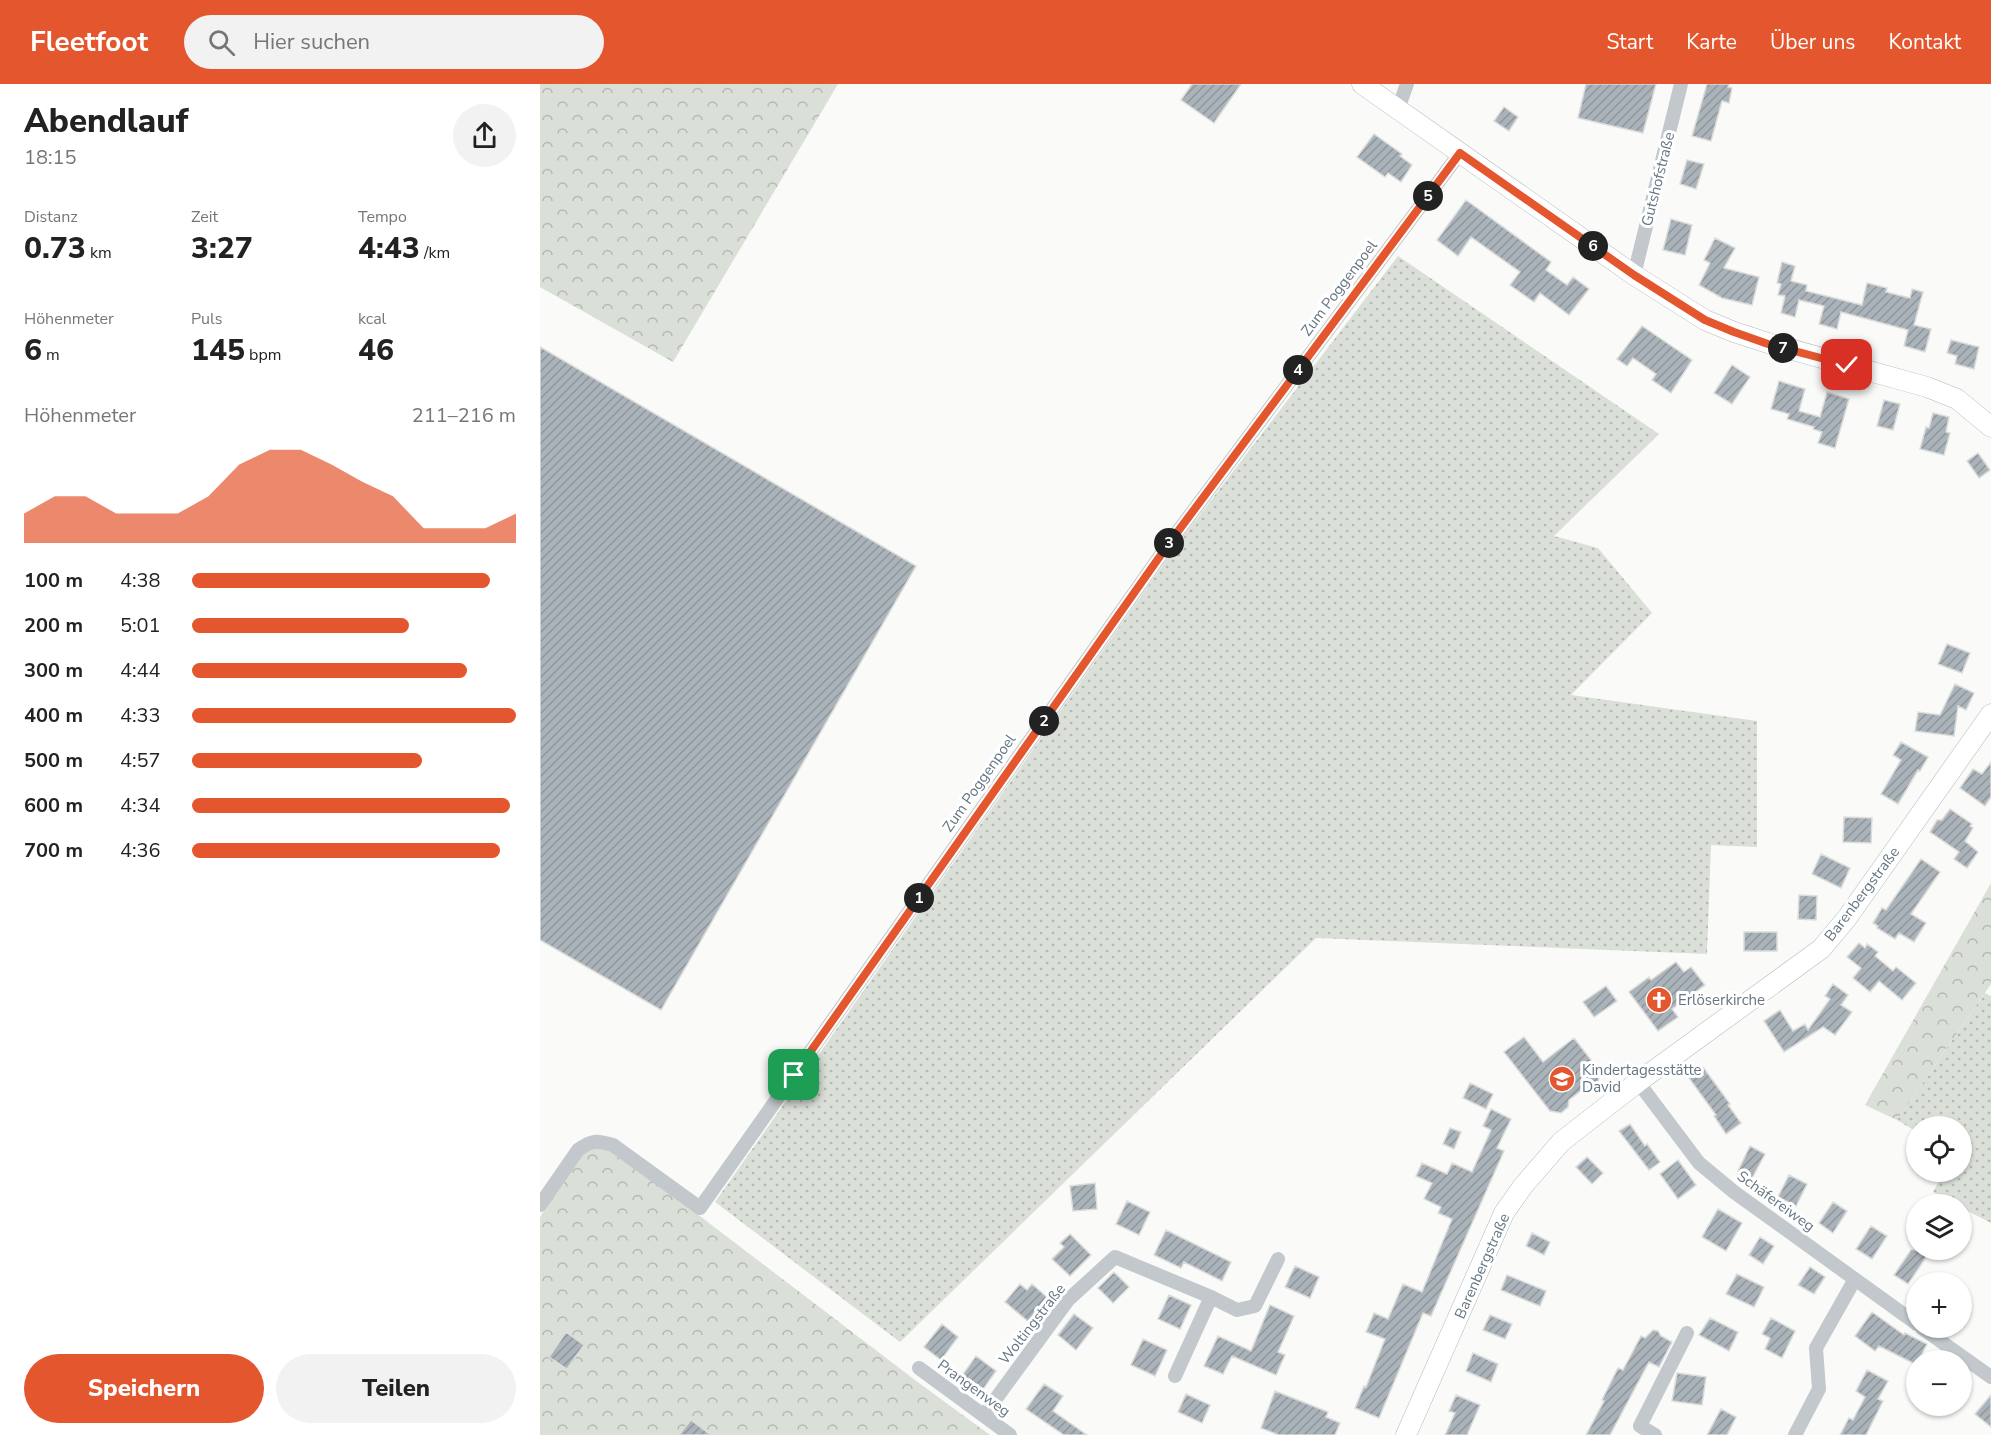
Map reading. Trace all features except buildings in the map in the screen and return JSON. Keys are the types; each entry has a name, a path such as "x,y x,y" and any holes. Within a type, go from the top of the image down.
{"street":[{"path":"1362,84 1634,275 1705,320 1768,344 1927,387 1957,399 1991,427"},
{"path":"1398,109 1407,84"},
{"name":"Gutshofstraße","path":"1634,275 1681,84"},
{"name":"Zum Poggenpoel","path":"540,1205 578,1150 598,1141 613,1145 700,1208 1163,552 1460,153"},
{"name":"Barenbergstraße","path":"1406,1435 1504,1213 1523,1186 1562,1142 1638,1082 1821,949 1847,918 1991,714"},
{"name":"Schäfereiweg","path":"1638,1082 1699,1163 1734,1192 1906,1316"},
{"name":"Woltingstraße","path":"984,1415 1068,1300 1115,1257 1237,1310 1255,1306 1278,1259"},
{"path":"1795,1435 1819,1389 1816,1348 1855,1279"},
{"path":"1175,1376 1210,1297"},
{"path":"1655,1435 1637,1431 1687,1333"},
{"path":"1936,1338 1991,1377"},
{"name":"Prangenweg","path":"919,1368 1010,1435"}],"green space":[{"path":"540,84 838,84 673,362 540,287"},
{"path":"1398,256 1659,434 1554,536 1598,548 1652,613 1571,695 1757,721 1757,847 1711,845 1707,954 1316,938 900,1342 715,1202 1179,542"},
{"path":"1991,883 1991,984 1897,1120 1865,1105"},
{"path":"1985,993 1991,996 1991,1223 1972,1213 1972,1194 1937,1194 1933,1192 1938,1182 1972,1182 1972,1116 1906,1116 1906,1125 1897,1120"},
{"path":"591,1145 612,1149 990,1435 540,1435 540,1217 581,1150"}],"place":[{"name":"Erlöserkirche","path":"1659,1000"},
{"name":"Kindertagesstätte David","path":"1562,1079"}],"route":[{"path":"794,1075 1170,542 1460,153 1634,275 1705,320 1768,344 1847,365"}]}
